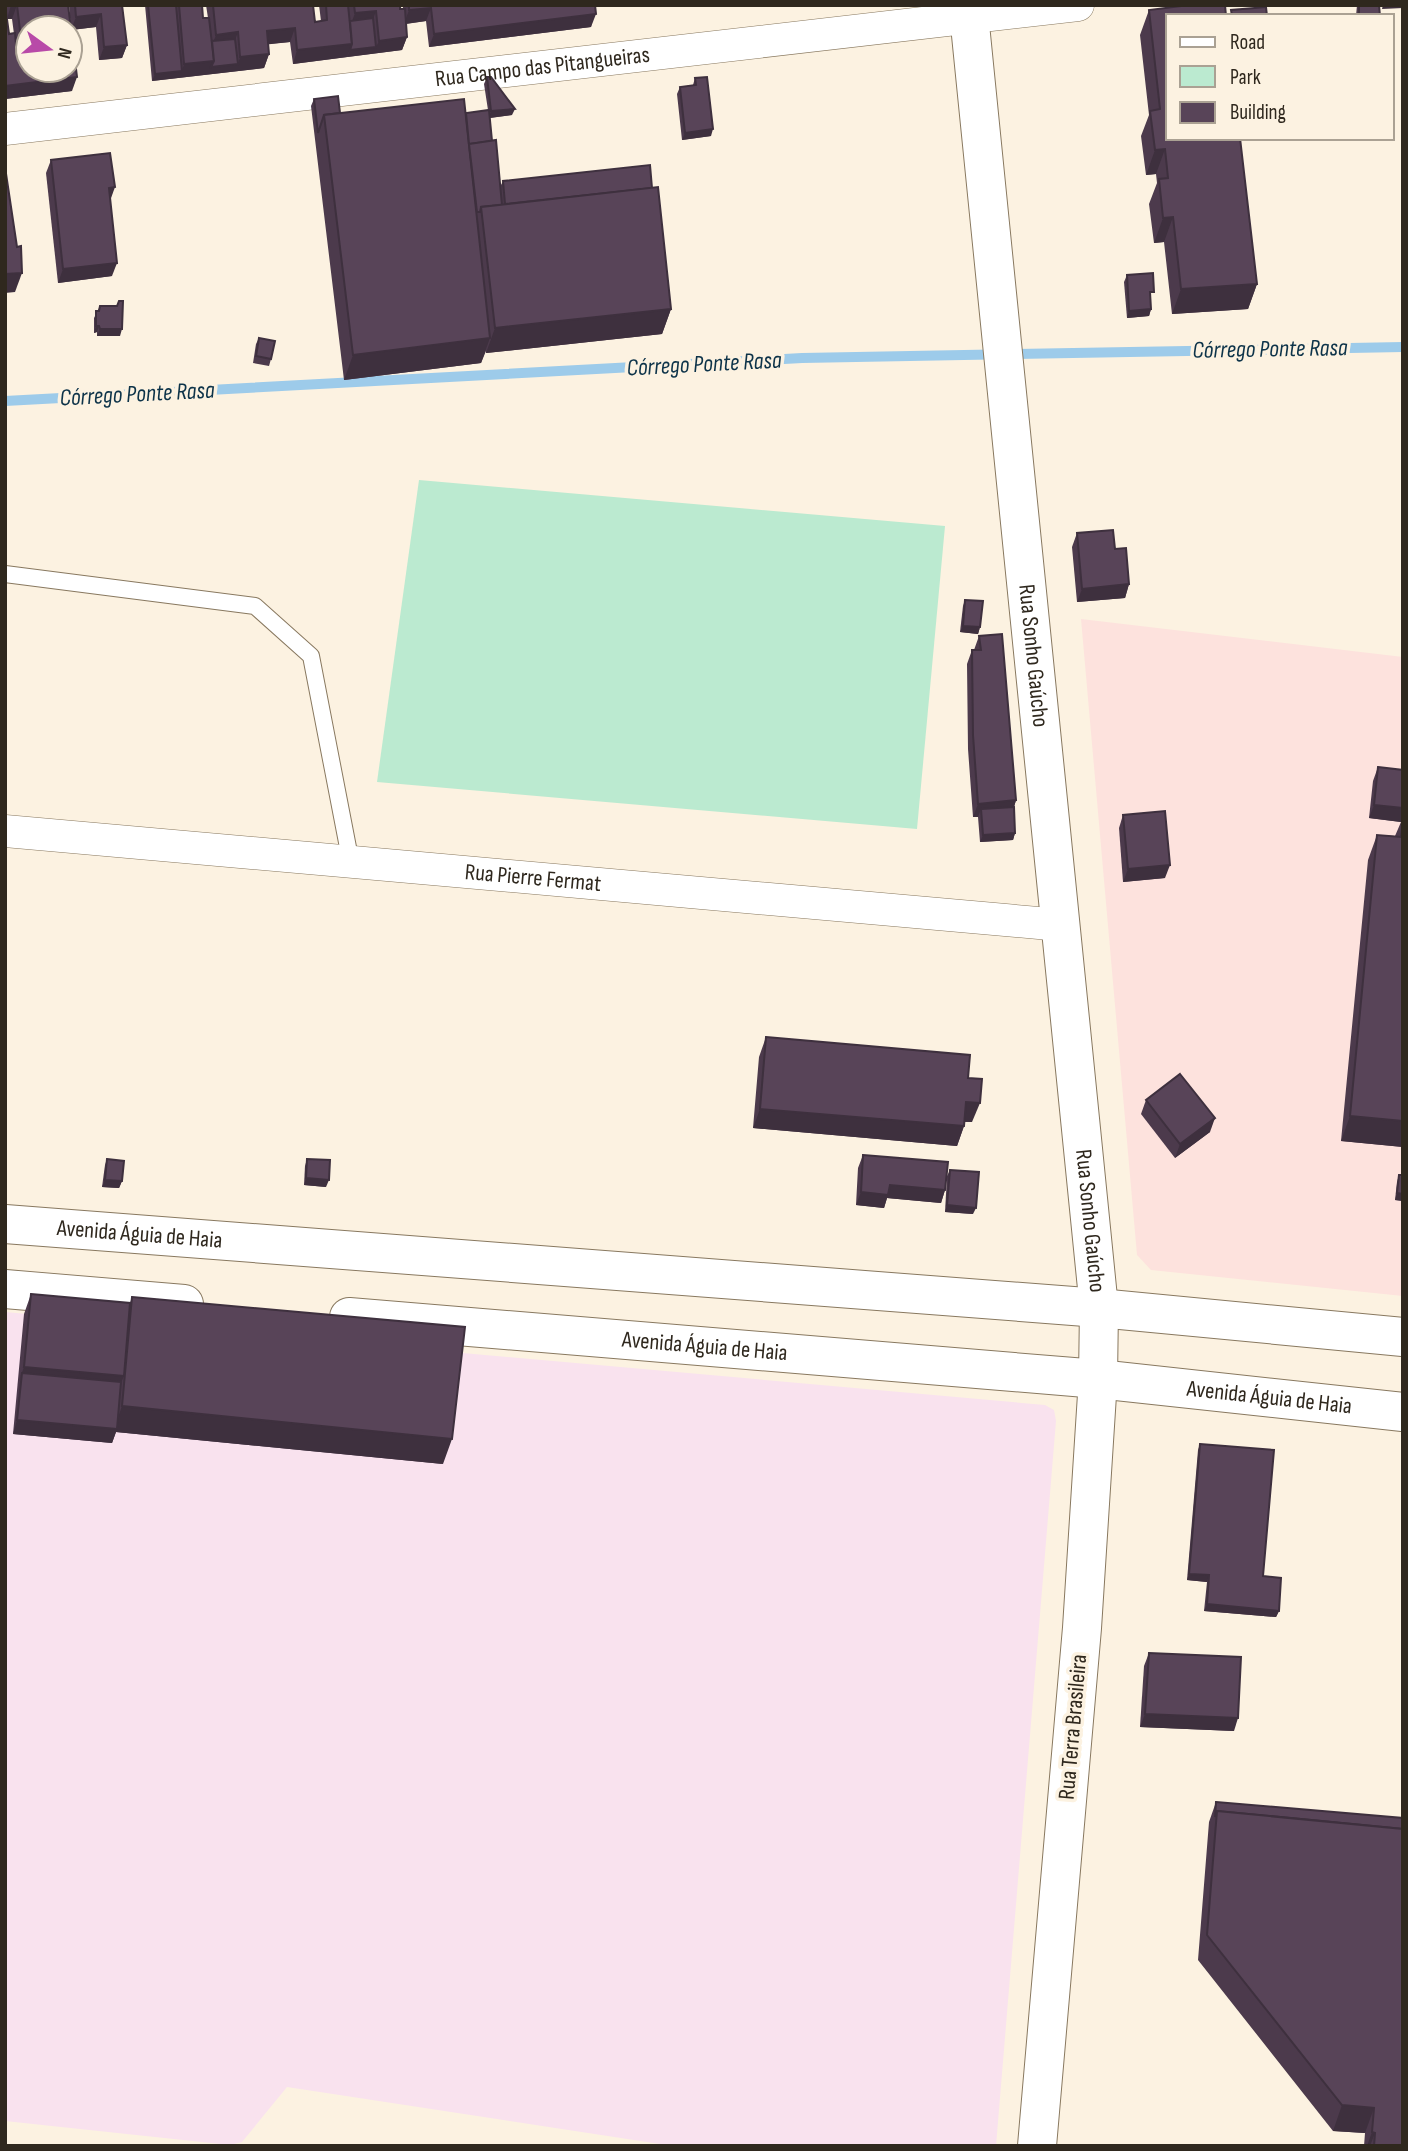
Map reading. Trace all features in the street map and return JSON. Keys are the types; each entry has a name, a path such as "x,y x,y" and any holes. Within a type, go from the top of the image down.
{"main road":[{"name":"Rua Sonho Gaúcho","path":"969,12 1099,1308"},
{"name":"Avenida Águia de Haia","path":"5,1224 1099,1308 1403,1336"},
{"path":"5,1289 221,1307"},
{"name":"Rua Terra Brasileira","path":"1037,2146 1082,1628 1098,1379 1099,1308"},
{"name":"Avenida Águia de Haia","path":"312,1314 1098,1379 1403,1412"}],"street":[{"name":"Rua Campo das Pitangueiras","path":"5,129 969,12 1077,5"},
{"name":"Rua Pierre Fermat","path":"5,831 1060,925"}],"lane":[{"path":"5,574 255,606 311,656 351,863"}],"shaded area":[{"path":"1081,619 1403,657 1403,1296 1151,1270 1137,1255"},
{"path":"5,1312 1045,1405 1054,1410 1056,1421 996,2146 673,2146 287,2087 242,2142 230,2145 5,2121"}],"green space":[{"path":"419,480 945,526 917,829 377,782"}],"building":[{"path":"5,5 9,34 14,33 14,84 21,84 5,86"},
{"path":"17,5 68,5 69,14 18,14"},
{"path":"75,5 122,5 127,45 104,47 101,14 76,14"},
{"path":"148,5 176,5 182,71 155,74"},
{"path":"179,5 202,5 203,18 209,18 214,61 184,64"},
{"path":"213,5 313,5 315,22 327,20 326,5 348,5 352,44 297,50 295,28 267,31 269,54 240,57 238,32 216,35"},
{"path":"354,5 400,5 400,9 405,9 407,37 379,41 376,11 355,13"},
{"path":"409,5 595,5 596,14 434,34 431,8 409,10"},
{"path":"1189,5 1225,5 1226,14 1166,14 1166,140 1240,140 1257,284 1181,289 1173,217 1163,218 1159,179 1168,178 1165,149 1155,150 1150,111 1160,109 1149,10"},
{"path":"1359,5 1379,5 1380,14 1359,14"},
{"path":"1266,7 1267,14 1232,14 1231,10"},
{"path":"373,18 376,47 350,50 350,21"},
{"path":"235,39 238,64 211,67 214,61 212,41"},
{"path":"487,77 491,77 515,109 491,111"},
{"path":"707,77 713,129 685,133 680,87 696,85 695,78"},
{"path":"338,96 340,113 324,115 318,133 314,99"},
{"path":"464,99 490,338 353,355 324,115"},
{"path":"489,110 492,141 469,144 466,113"},
{"path":"496,140 502,205 481,207 480,212 477,212 469,144"},
{"path":"110,153 115,187 109,188 117,263 63,269 51,160"},
{"path":"650,165 652,188 505,204 503,181"},
{"path":"5,167 17,247 21,246 22,273 5,274"},
{"path":"658,187 671,309 495,328 481,207"},
{"path":"1153,273 1151,309 1129,311 1127,275"},
{"path":"119,301 123,301 122,329 100,329 96,326 96,311 99,311 100,306 117,306"},
{"path":"259,338 275,341 271,359 256,356"},
{"path":"1113,530 1115,549 1126,548 1129,584 1082,589 1077,533"},
{"path":"965,600 983,601 980,627 963,626"},
{"path":"1002,634 1016,800 978,804 973,735 972,650 981,650 979,636"},
{"path":"1378,767 1403,770 1403,808 1374,805"},
{"path":"1014,807 1015,833 983,835 981,809"},
{"path":"1165,811 1170,865 1128,869 1123,815"},
{"path":"1403,821 1403,1121 1350,1116 1377,835 1401,837"},
{"path":"766,1037 970,1055 968,1078 982,1079 980,1103 966,1102 964,1126 760,1109"},
{"path":"1180,1074 1215,1118 1180,1144 1146,1100"},
{"path":"863,1155 948,1162 945,1190 890,1185 888,1195 861,1192"},
{"path":"107,1159 124,1161 122,1181 105,1180"},
{"path":"307,1159 330,1160 329,1180 306,1178"},
{"path":"950,1170 979,1172 976,1208 947,1205"},
{"path":"1399,1175 1403,1175 1403,1194 1397,1193"},
{"path":"31,1294 130,1303 124,1376 24,1367"},
{"path":"132,1297 465,1327 452,1439 122,1406"},
{"path":"22,1373 121,1382 117,1429 17,1420"},
{"path":"1200,1444 1274,1450 1263,1576 1281,1578 1279,1611 1207,1604 1209,1575 1189,1574"},
{"path":"1149,1653 1241,1657 1238,1718 1145,1714"},
{"path":"1216,1802 1403,1818 1403,1829 1217,1811 1215,1817"},
{"path":"1217,1811 1403,1829 1403,2146 1374,2146 1374,2108 1342,2105 1207,1935"}],"waterway":[{"name":"Córrego Ponte Rasa","path":"5,401 802,358 1403,347"}]}
